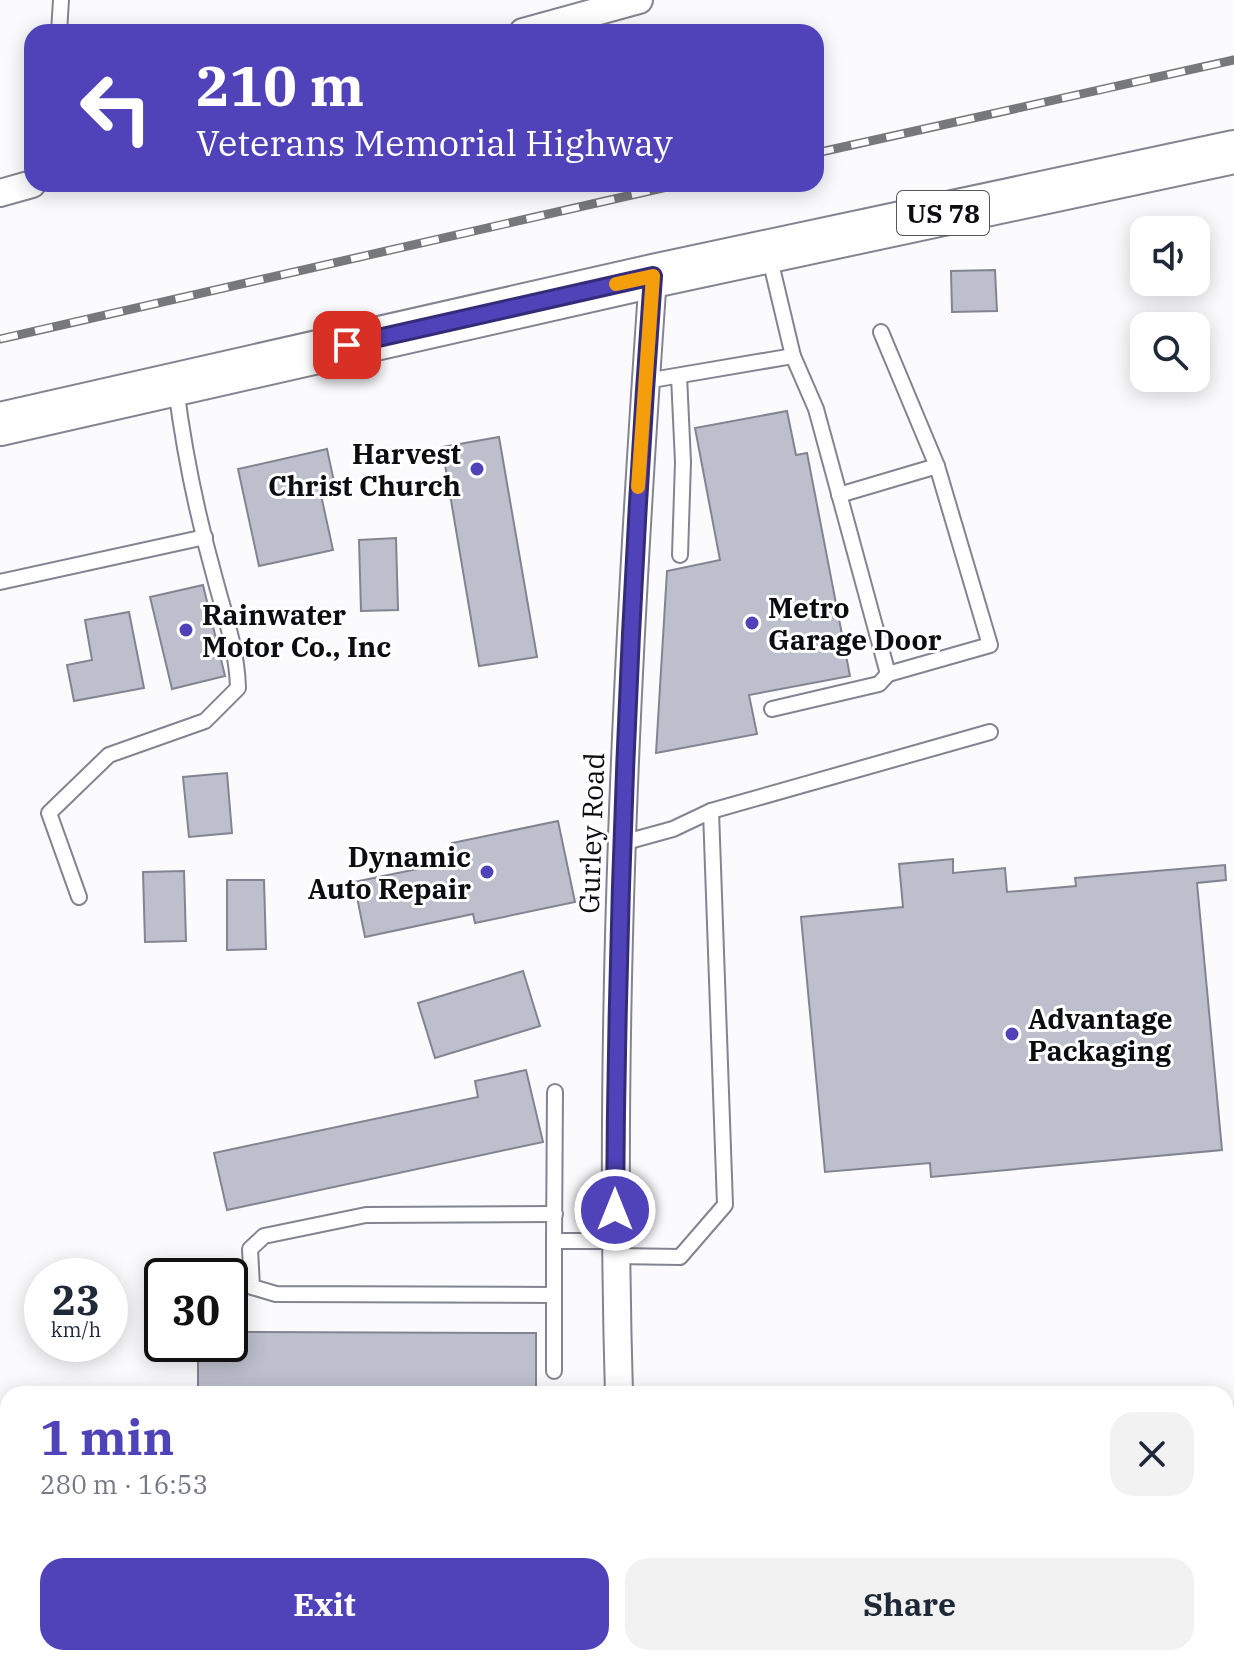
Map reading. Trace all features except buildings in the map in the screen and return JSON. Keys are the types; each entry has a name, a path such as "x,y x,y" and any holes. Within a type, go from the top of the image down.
{"main road":[{"name":"US 78","path":"0,424 653,276 1234,152"}],"street":[{"path":"552,24 639,0"},
{"path":"0,193 24,186"},
{"name":"Gurley Road","path":"619,1386 615,1248 622,843 633,561 653,276"}],"lane":[{"path":"60,24 61,0"},
{"path":"768,251 793,356 816,409 888,674"},
{"path":"772,709 879,684 888,674 990,645 937,466 881,332"},
{"path":"646,381 793,356"},
{"path":"679,376 683,462 680,555"},
{"path":"79,897 49,813 109,755 205,721 238,688 237,654 184,447 176,384"},
{"path":"839,495 937,466"},
{"path":"0,582 205,537"},
{"path":"622,843 673,829 711,811 990,732"},
{"path":"554,1241 680,1257 725,1205 711,811"},
{"path":"554,1371 555,1092"},
{"path":"554,1295 276,1294 252,1287 250,1249 264,1236 366,1215 555,1214"}],"railway":[{"path":"824,151 1234,60"},
{"path":"0,339 645,192"}],"slow traffic":[{"path":"616,284 653,276 638,487"}],"place":[{"name":"Harvest Christ Church","path":"477,469"},
{"name":"Metro Garage Door","path":"752,623"},
{"name":"Rainwater Motor Co., Inc","path":"186,630"},
{"name":"Dynamic Auto Repair","path":"487,872"},
{"name":"Advantage Packaging","path":"1012,1034"}],"route":[{"path":"347,345 653,276 633,561 617,994 615,1210"}]}
